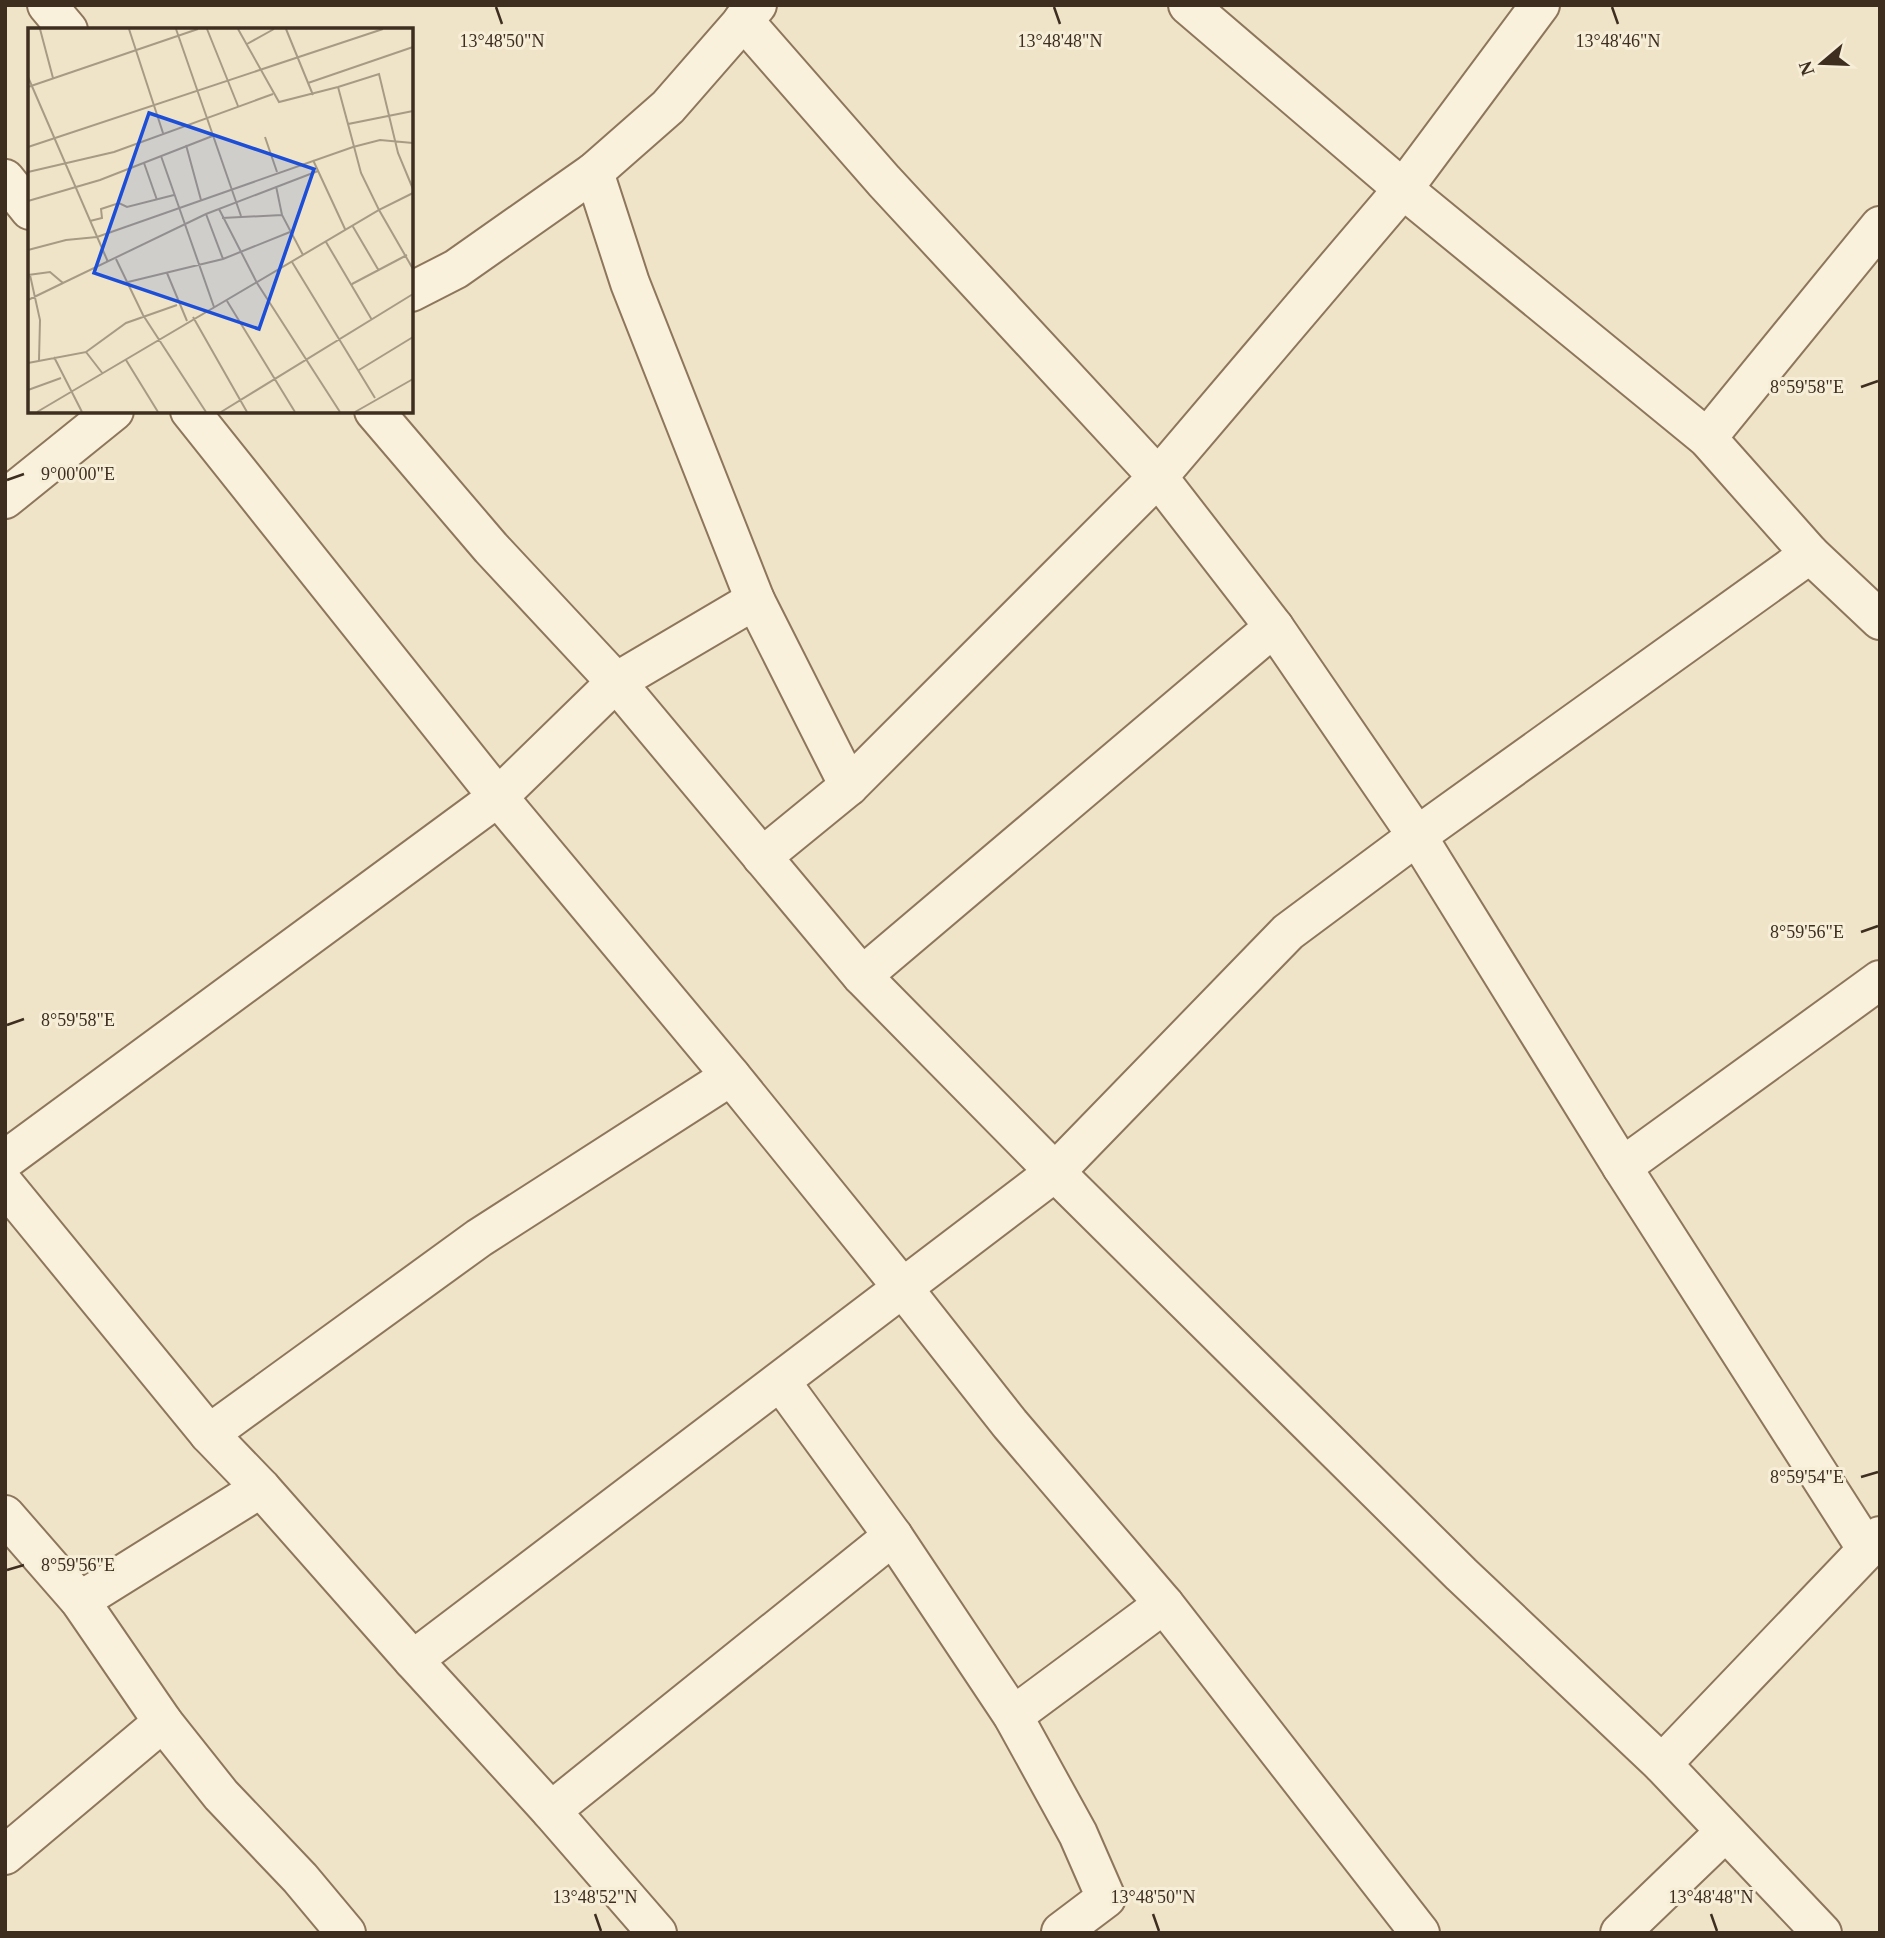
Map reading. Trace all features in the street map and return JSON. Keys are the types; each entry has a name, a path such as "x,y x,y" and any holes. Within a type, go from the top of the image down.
{"street":[{"path":"47,5 66,28"},
{"path":"1188,5 1403,189 1707,438 1810,554 1880,620"},
{"path":"762,857 849,786 1158,477 1403,189 1540,5"},
{"path":"413,291 456,268 594,172 668,107 750,13 884,181 1158,477 1274,627 1417,836 1622,1167 1873,1542 1662,1764"},
{"path":"594,172 630,283 755,600 849,786"},
{"path":"5,179 28,208"},
{"path":"1707,438 1880,226"},
{"path":"5,499 112,413"},
{"path":"192,413 498,797 730,1076 1010,1424 1164,1604 1420,1933"},
{"path":"376,413 491,548 616,682 862,976 1055,1172 1461,1574 1662,1764 1822,1933"},
{"path":"413,1660 1055,1172 1288,932 1810,554"},
{"path":"5,1160 498,797 616,682 755,600"},
{"path":"862,976 1274,627"},
{"path":"1622,1167 1880,980"},
{"path":"209,1434 479,1238 730,1076"},
{"path":"5,1185 209,1434 261,1488 551,1811 657,1933"},
{"path":"780,1382 893,1536 1013,1716 1078,1834 1106,1898 1062,1933"},
{"path":"80,1601 261,1488"},
{"path":"5,1514 80,1601 163,1722 221,1795 300,1878 345,1933"},
{"path":"551,1811 893,1536"},
{"path":"1013,1716 1164,1604"},
{"path":"5,1855 163,1722"},
{"path":"1620,1933 1725,1832"}]}
